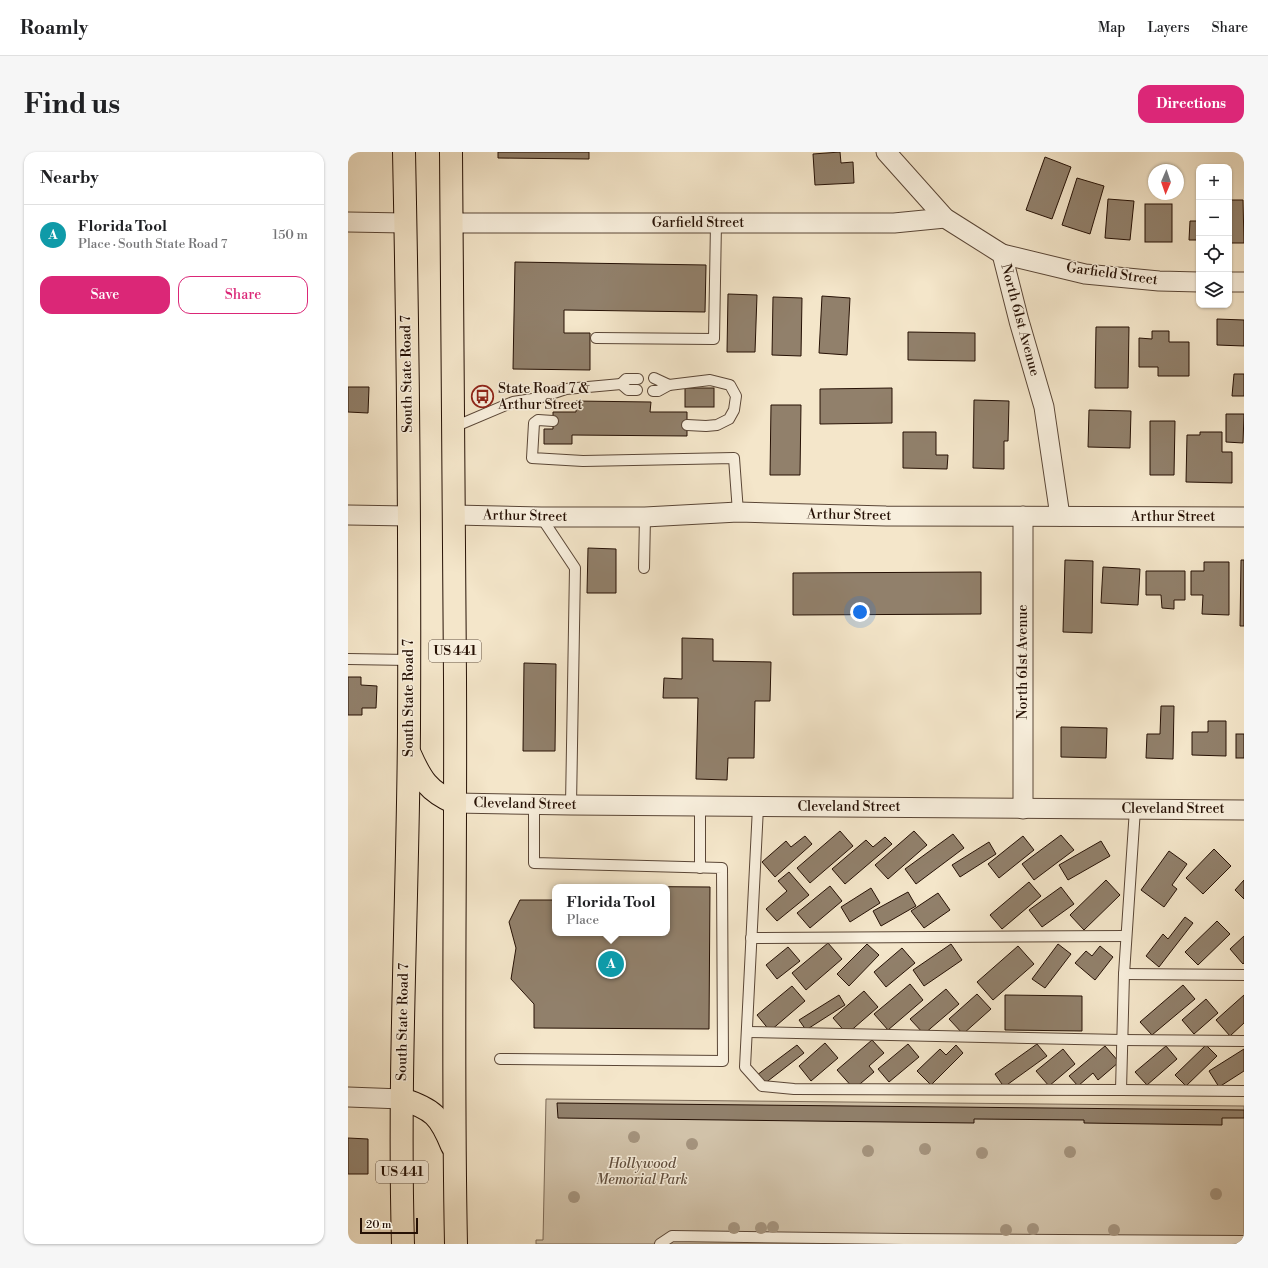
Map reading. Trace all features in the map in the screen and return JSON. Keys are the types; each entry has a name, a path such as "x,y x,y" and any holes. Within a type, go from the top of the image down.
{"main road":[{"name":"South State Road 7","path":"403,1244 402,1099 409,751 404,152"},
{"name":"US 441","path":"451,152 455,515 454,1151 456,1244"},
{"path":"409,751 419,774 430,788 442,797 455,803"},
{"path":"402,1099 418,1104 433,1113 444,1126 454,1151"}],"street":[{"name":"North 61st Avenue","path":"886,152 945,218 1002,254 1019,321 1044,407 1060,516"},
{"name":"Garfield Street","path":"451,223 894,223 945,218"},
{"path":"348,222 405,223"},
{"name":"Garfield Street","path":"1002,254 1085,274 1159,281 1196,282"},
{"path":"1232,282 1244,282"},
{"name":"Arthur Street","path":"455,515 645,517 738,512 886,516 1244,517"},
{"path":"348,515 408,516"},
{"name":"North 61st Avenue","path":"1023,516 1023,809"},
{"name":"Cleveland Street","path":"455,803 758,807 1244,810"},
{"path":"348,1098 402,1099"}],"lane":[{"path":"596,338 714,339 716,223"},
{"path":"654,378 669,385"},
{"path":"454,427 513,402 539,398 566,389 621,384 626,379 638,379"},
{"path":"653,391 658,391 669,385 710,380 730,385 736,396 734,410 729,419 717,425 687,425"},
{"path":"621,384 628,390 637,390"},
{"path":"553,421 538,420 534,423 532,458 583,461 734,458 738,512"},
{"path":"541,517 575,568 571,805"},
{"path":"644,568 645,517"},
{"path":"348,659 409,660"},
{"path":"500,1059 722,1061 722,868 534,864 534,805"},
{"path":"700,806 700,868"},
{"path":"758,807 745,1067 762,1086 794,1089 1244,1091"},
{"path":"1121,1090 1124,974 1135,809"},
{"path":"751,938 1126,936"},
{"path":"1124,974 1244,975"},
{"path":"747,1032 1122,1040 1244,1041"},
{"path":"660,1244 672,1236 904,1242 1244,1241"}],"green space":[{"name":"Hollywood Memorial Park","path":"546,1099 1244,1106 1244,1244 536,1244 536,1240 543,1240"}],"building":[{"path":"498,152 589,152 589,159 498,158"},
{"path":"840,152 841,163 853,162 854,183 815,185 813,154"},
{"path":"1045,157 1071,167 1052,219 1026,210"},
{"path":"1077,178 1104,186 1090,234 1062,225"},
{"path":"1108,199 1134,201 1130,240 1105,238"},
{"path":"1232,200 1243,200 1244,243 1232,243"},
{"path":"1145,204 1172,204 1172,242 1145,242"},
{"path":"1190,221 1196,221 1196,240 1189,240"},
{"path":"515,262 706,265 705,312 564,310 564,333 590,333 590,370 513,369"},
{"path":"728,294 757,295 755,352 727,352"},
{"path":"822,296 850,298 847,355 819,353"},
{"path":"773,297 802,298 801,356 772,355"},
{"path":"1217,319 1244,320 1244,346 1217,345"},
{"path":"1096,327 1129,327 1128,388 1095,388"},
{"path":"1152,331 1169,331 1169,342 1189,342 1189,376 1158,376 1158,367 1139,367 1139,338 1152,339"},
{"path":"908,332 975,333 975,361 908,360"},
{"path":"1234,374 1244,374 1244,396 1232,396"},
{"path":"348,387 369,387 368,413 348,412"},
{"path":"685,388 714,388 714,407 685,407"},
{"path":"892,388 892,423 820,424 820,389"},
{"path":"974,400 1009,401 1008,441 1004,441 1004,469 973,468"},
{"path":"576,401 651,402 650,412 687,412 687,436 572,435 572,444 544,444 544,429 553,429 553,412 576,412"},
{"path":"771,405 801,405 800,475 770,475"},
{"path":"1089,410 1131,411 1130,448 1088,447"},
{"path":"1226,414 1244,414 1243,443 1226,442"},
{"path":"1150,421 1175,421 1174,475 1150,475"},
{"path":"903,432 936,432 936,455 948,455 947,469 903,468"},
{"path":"1200,432 1222,432 1222,452 1232,452 1232,483 1186,482 1187,435 1200,435"},
{"path":"588,548 616,549 616,593 587,593"},
{"path":"1065,560 1093,561 1092,633 1063,632"},
{"path":"1241,560 1244,560 1244,626 1240,626"},
{"path":"1204,562 1229,562 1229,615 1202,614 1203,595 1191,595 1191,571 1204,571"},
{"path":"1103,567 1140,569 1138,605 1101,603"},
{"path":"1146,571 1185,571 1185,600 1174,600 1174,609 1162,608 1161,595 1146,595"},
{"path":"981,572 981,614 793,615 793,573"},
{"path":"682,638 713,639 713,661 771,662 770,701 755,701 754,758 728,758 727,780 696,779 698,698 663,698 664,678 682,679"},
{"path":"524,663 556,664 555,751 523,751"},
{"path":"348,677 361,677 361,685 377,686 376,708 362,708 362,715 348,715"},
{"path":"1161,706 1174,706 1173,759 1146,758 1147,734 1160,734"},
{"path":"1208,721 1226,721 1226,756 1192,755 1192,732 1208,732"},
{"path":"1061,727 1107,728 1106,758 1061,757"},
{"path":"1236,734 1244,734 1244,758 1236,758"},
{"path":"840,831 853,846 810,883 797,868"},
{"path":"914,831 927,845 888,879 875,865"},
{"path":"953,834 964,848 916,884 905,869"},
{"path":"1061,835 1074,850 1034,880 1022,864"},
{"path":"805,836 812,844 775,877 762,862 786,841 791,847"},
{"path":"1023,836 1034,850 999,878 988,864"},
{"path":"885,837 892,844 845,884 832,869 866,840 873,847"},
{"path":"1101,841 1110,856 1068,880 1059,865"},
{"path":"989,842 996,854 960,877 952,865"},
{"path":"1214,849 1231,866 1203,894 1186,878"},
{"path":"1169,851 1187,864 1172,885 1177,889 1164,907 1141,890"},
{"path":"789,872 809,895 777,921 766,909 787,891 778,881"},
{"path":"1106,880 1120,895 1084,930 1070,915"},
{"path":"1244,880 1244,899 1235,890"},
{"path":"1029,882 1041,896 1002,929 990,915"},
{"path":"830,886 842,901 810,928 797,913"},
{"path":"670,887 710,887 709,1029 534,1028 534,1004 511,979 516,948 509,922 520,900 552,900 552,936 670,936"},
{"path":"1061,887 1074,904 1042,927 1029,910"},
{"path":"871,888 880,903 850,922 841,907"},
{"path":"908,892 916,906 881,926 873,911"},
{"path":"938,893 950,910 924,928 911,911"},
{"path":"1185,917 1193,923 1159,967 1146,956 1163,934 1168,939"},
{"path":"1217,921 1230,934 1198,965 1185,952"},
{"path":"1244,936 1244,963 1243,964 1230,949"},
{"path":"828,943 842,959 806,990 792,973"},
{"path":"867,944 879,955 849,986 837,974"},
{"path":"951,944 962,960 924,986 913,970"},
{"path":"1058,944 1071,954 1045,988 1032,979"},
{"path":"1018,946 1034,964 993,1000 977,982"},
{"path":"1100,946 1113,957 1095,980 1075,963 1086,951 1092,956"},
{"path":"788,947 800,961 777,979 766,965"},
{"path":"902,948 915,963 886,987 874,972"},
{"path":"910,984 923,1000 888,1030 874,1014"},
{"path":"1183,985 1195,999 1152,1035 1140,1022"},
{"path":"792,986 805,1001 770,1031 757,1015"},
{"path":"946,989 959,1004 924,1034 910,1019"},
{"path":"864,991 878,1007 847,1034 833,1018"},
{"path":"977,994 991,1009 963,1034 949,1019"},
{"path":"839,995 845,1005 806,1030 799,1020"},
{"path":"1005,995 1082,996 1082,1031 1005,1030"},
{"path":"1244,995 1244,1023 1230,1036 1216,1020"},
{"path":"1206,999 1218,1013 1194,1034 1182,1020"},
{"path":"872,1040 884,1053 869,1066 874,1072 854,1089 837,1070"},
{"path":"825,1043 838,1058 811,1081 799,1066"},
{"path":"908,1044 919,1057 889,1082 878,1069"},
{"path":"1037,1044 1047,1056 1004,1087 995,1074"},
{"path":"797,1045 804,1053 764,1084 757,1075"},
{"path":"956,1045 963,1053 931,1085 917,1071 940,1049 946,1055"},
{"path":"1206,1045 1217,1056 1186,1086 1175,1075"},
{"path":"1105,1046 1119,1062 1098,1080 1093,1073 1078,1086 1069,1076"},
{"path":"1166,1046 1177,1059 1147,1085 1135,1072"},
{"path":"1063,1049 1075,1064 1049,1086 1036,1071"},
{"path":"1244,1049 1244,1071 1219,1087 1209,1071"},
{"path":"557,1103 1244,1110 1244,1118 1222,1118 1222,1125 1084,1123 1084,1120 974,1119 974,1123 558,1118"},
{"path":"348,1138 368,1139 368,1174 348,1174"}],"place":[{"name":"State Road 7 & Arthur Street","path":"482,397"},
{"name":"Florida Tool","path":"611,964"}]}
